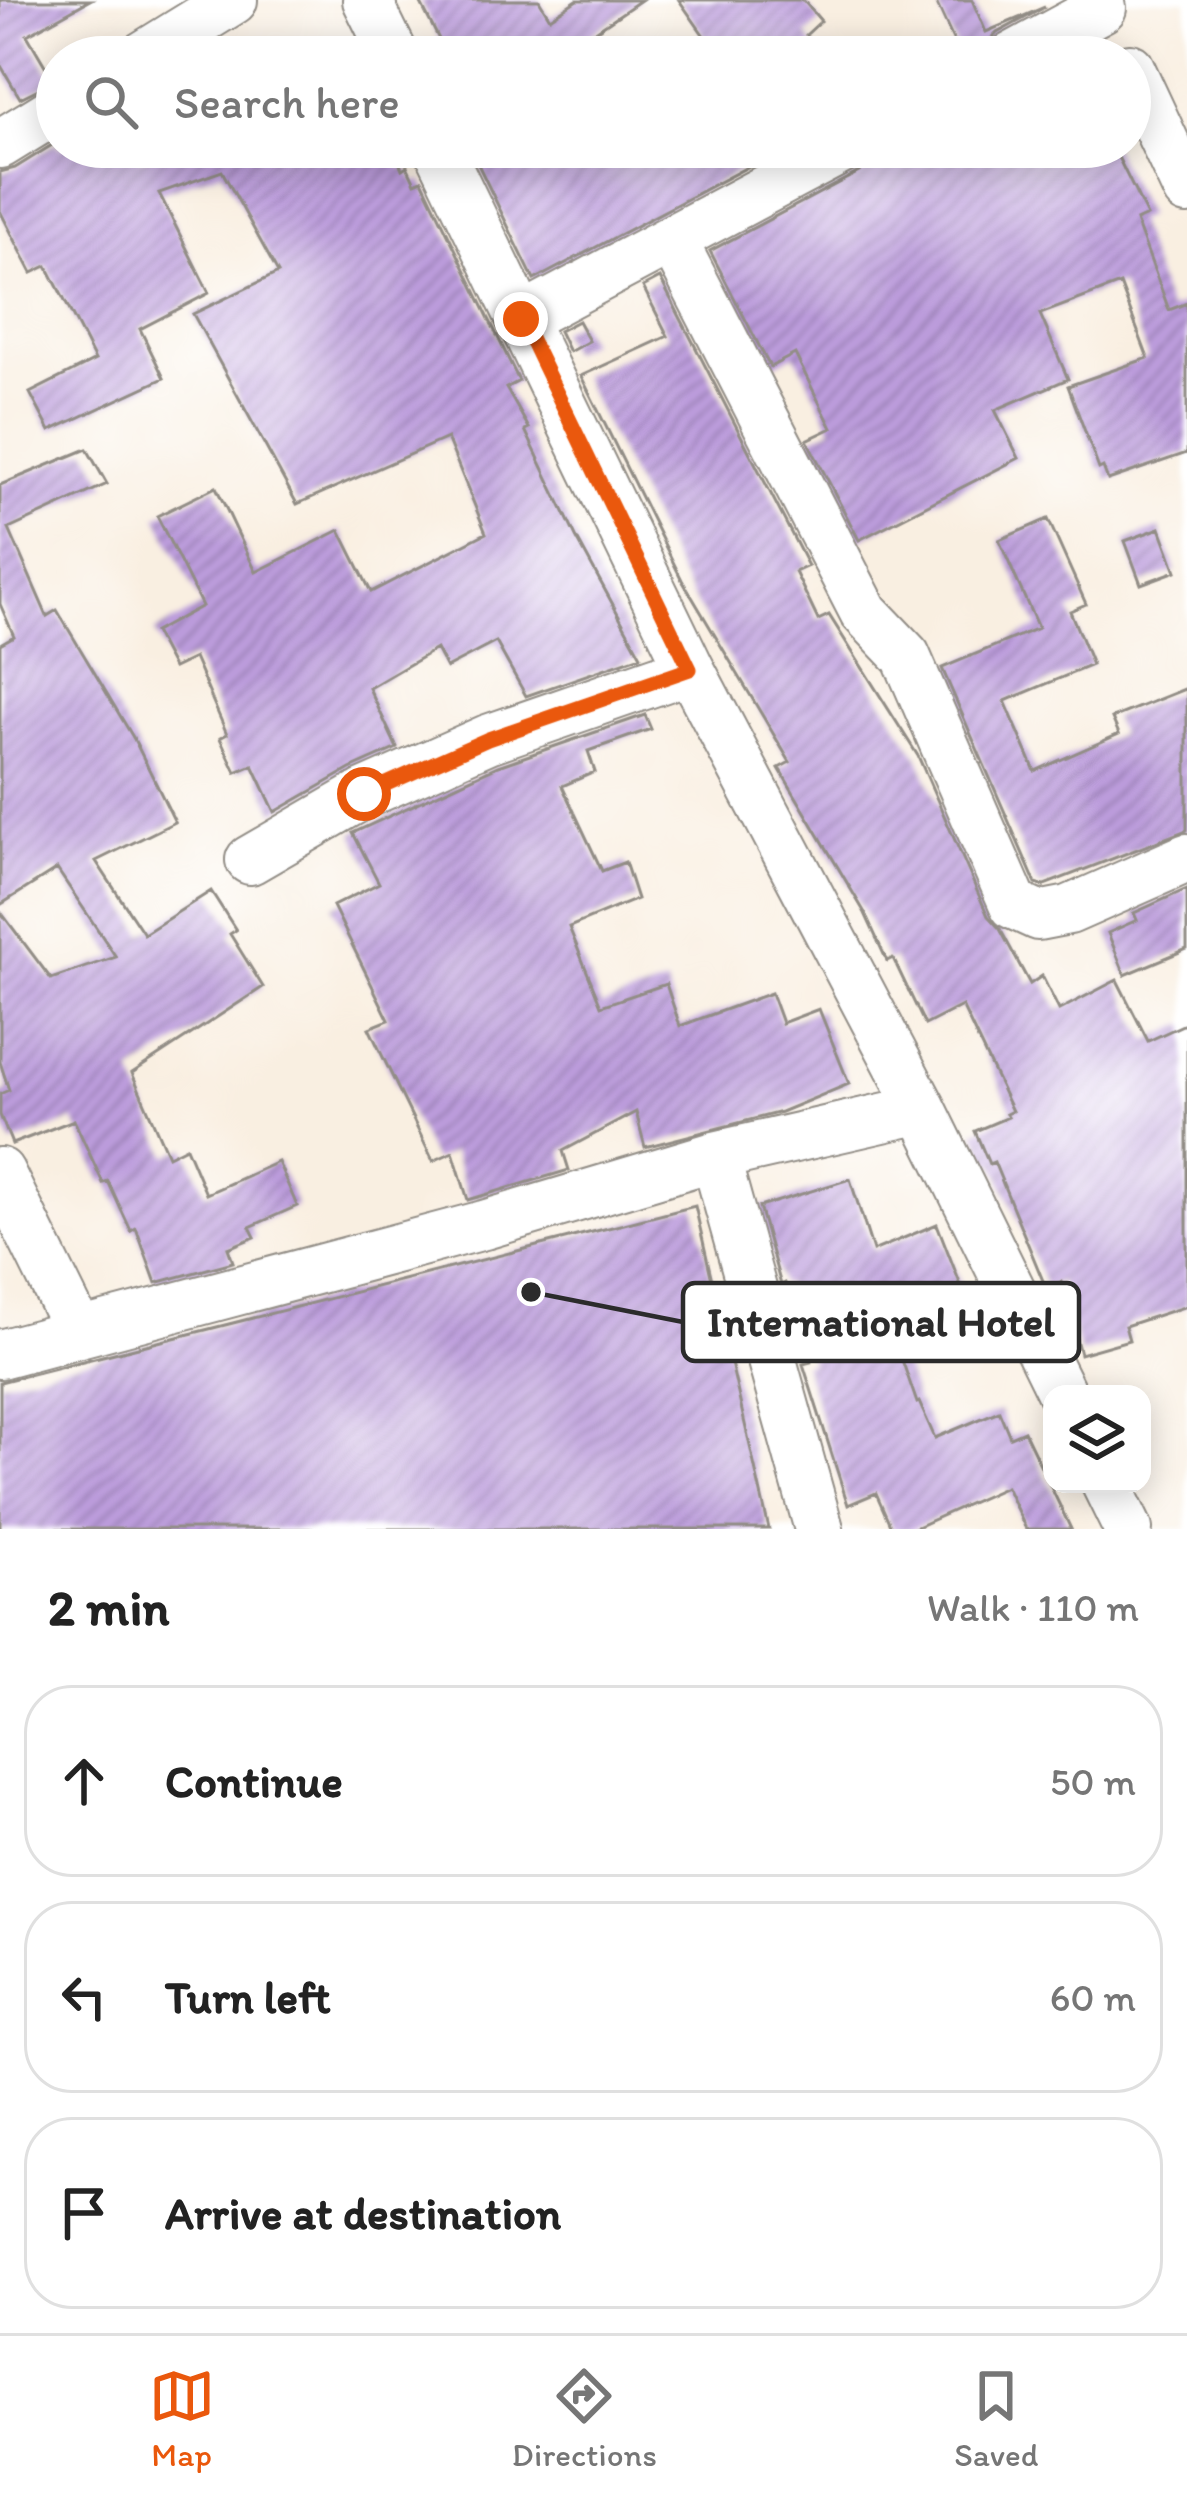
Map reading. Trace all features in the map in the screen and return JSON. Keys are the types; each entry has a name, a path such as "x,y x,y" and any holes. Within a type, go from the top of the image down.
{"street":[{"path":"175,36 233,0"},
{"path":"367,0 385,36"},
{"path":"1047,36 1100,4 1115,36"},
{"path":"1151,113 1187,190"},
{"path":"0,144 36,122"},
{"path":"448,168 690,669 922,1109 1058,1385"},
{"path":"521,319 807,168"},
{"path":"673,241 864,612 906,656 1015,904 1038,916 1069,910 1187,858"},
{"path":"250,860 364,794 488,739 690,669"},
{"path":"0,1354 484,1225 715,1156 922,1109"},
{"path":"715,1156 819,1529"},
{"path":"0,1172 78,1331"},
{"path":"1110,1493 1128,1529"}],"building":[{"path":"0,0 90,0 27,35 36,50 36,90 20,98 0,64"},
{"path":"419,0 539,0 550,18 577,0 641,0 588,36 437,36"},
{"path":"679,0 803,0 821,21 807,36 704,36"},
{"path":"935,0 972,0 986,32 1045,7 994,36 951,36"},
{"path":"36,155 36,168 408,168 415,183 422,180 519,381 506,388 529,428 525,430 576,537 641,656 526,696 496,642 446,668 436,649 369,688 397,748 275,812 253,765 236,772 220,738 227,734 194,658 173,668 154,632 202,606 157,516 216,487 256,572 340,530 371,592 486,533 447,438 297,504 193,314 278,273 222,171 159,193 209,293 140,329 164,378 50,431 30,393 95,360 47,266 32,273 0,211 0,172"},
{"path":"480,168 745,168 534,280"},
{"path":"863,168 1123,168 1147,216 1136,221 1169,310 1187,303 1187,453 1108,480 1103,467 1099,469 1068,386 1148,358 1120,284 1040,314 1068,379 995,410 1019,458 859,540 807,440 832,428 795,354 770,367 710,251"},
{"path":"660,278 808,566 795,572 818,620 829,615 918,756 988,916 1030,984 1042,976 1059,1010 1117,980 1148,1041 1187,1023 1187,1306 1125,1326 1129,1340 1080,1354 1061,1282 1046,1288 994,1162 989,1164 975,1131 1012,1111 962,1006 925,1025 893,958 887,961 865,913 779,768 790,762 682,580 581,376 668,336 643,287"},
{"path":"578,321 589,341 569,352 559,331"},
{"path":"87,449 107,484 9,529 47,616 57,610 134,739 175,822 96,861 144,934 211,891 236,930 230,934 263,987 132,1073 168,1156 186,1147 206,1194 278,1162 297,1206 250,1227 255,1237 228,1248 233,1262 156,1283 136,1228 131,1231 108,1181 103,1183 74,1120 12,1144 0,1115 0,1094 9,1090 0,1062 0,911 51,979 116,957 57,869 0,905 0,644 14,636 0,604 0,485"},
{"path":"1048,519 1086,604 1070,611 1092,665 1005,701 1035,771 1119,734 1112,718 1187,688 1187,830 1042,886 1036,884 942,668 1038,628 999,540"},
{"path":"1160,528 1176,571 1141,584 1125,541"},
{"path":"645,715 651,729 588,751 595,772 562,786 602,871 625,862 637,899 569,927 601,1006 666,984 680,1026 771,993 782,1023 819,1009 849,1084 781,1112 645,1147 636,1112 563,1151 569,1170 468,1200 453,1152 433,1161 369,1028 389,1020 333,906 379,883 353,833 498,766"},
{"path":"1187,889 1187,949 1125,975 1108,933 1137,920 1134,913"},
{"path":"850,1179 873,1251 937,1224 970,1309 893,1334 917,1403 935,1438 999,1411 1010,1437 1024,1431 1043,1471 1043,1493 1054,1493 1071,1529 1026,1529 1006,1487 912,1529 892,1529 876,1493 848,1505 803,1364 811,1362 785,1283 781,1285 759,1207"},
{"path":"695,1206 769,1529 0,1529 0,1382"}],"place":[{"name":"International Hotel","path":"531,1292"}],"route":[{"path":"364,794 488,739 690,669 521,319"}]}
